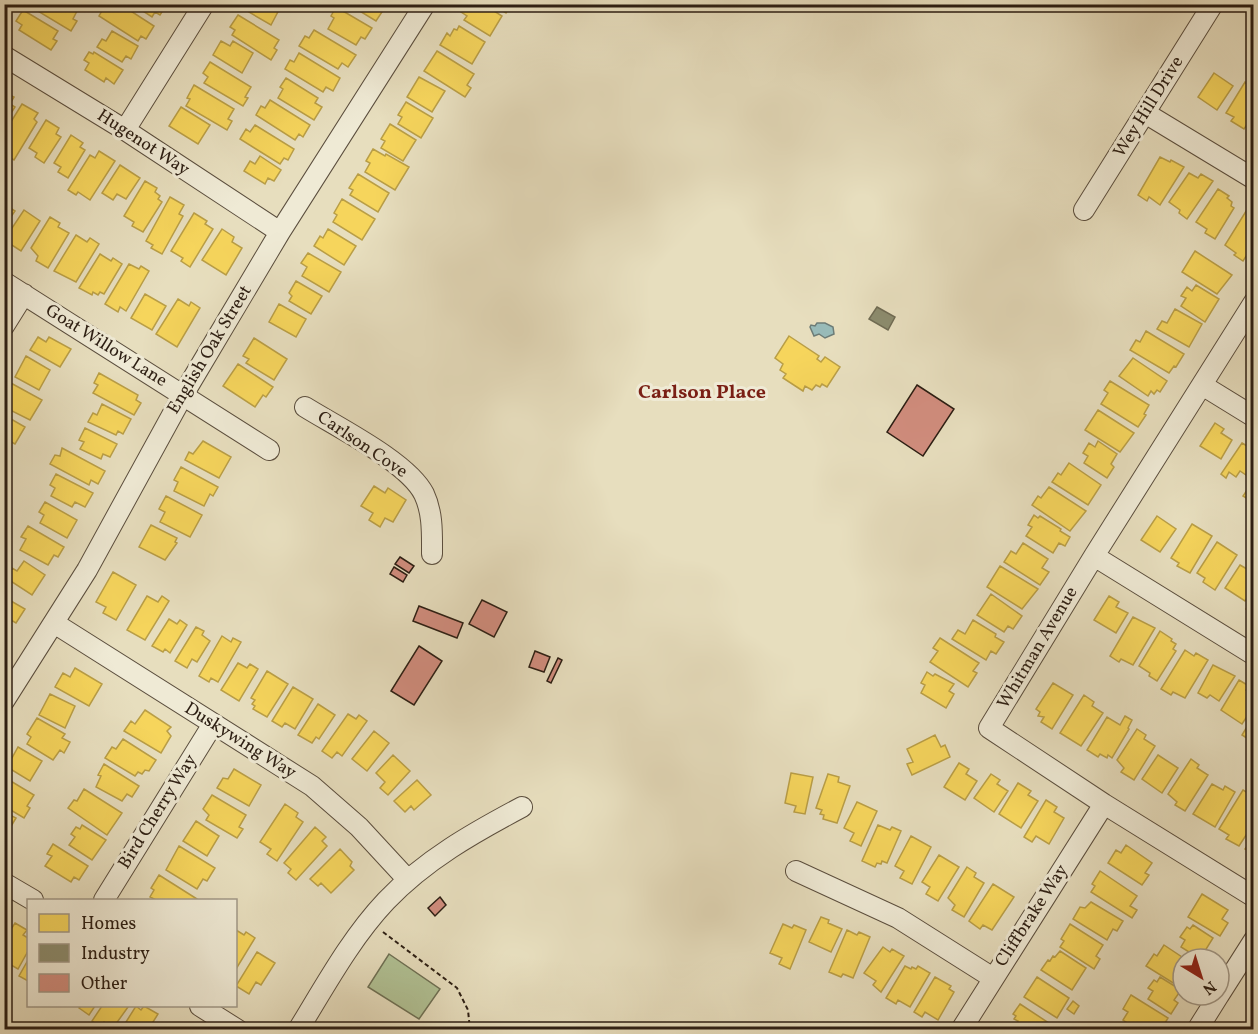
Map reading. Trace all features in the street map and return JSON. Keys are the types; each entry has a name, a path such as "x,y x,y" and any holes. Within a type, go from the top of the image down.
{"street":[{"path":"125,130 204,4"},
{"name":"English Oak Street","path":"4,701 87,570 183,395 280,232 425,4"},
{"name":"Wey Hill Drive","path":"1084,210 1213,4"},
{"name":"Hugenot Way","path":"4,56 125,130 280,232"},
{"path":"1145,113 1254,179"},
{"name":"Goat Willow Lane","path":"4,282 268,450"},
{"path":"4,326 24,294"},
{"name":"Whitman Avenue","path":"1254,302 989,728 1104,804 1254,897"},
{"path":"1202,385 1254,417"},
{"name":"Carlson Cove","path":"305,407 390,459 409,474 424,494 429,509 432,525 432,554"},
{"path":"1094,556 1254,655"},
{"name":"Duskywing Way","path":"54,623 312,786 359,827 408,880"},
{"name":"Bird Cherry Way","path":"105,899 213,724"},
{"name":"Cliffbrake Way","path":"961,1029 1104,804"},
{"path":"298,1029 357,936 386,901 408,880 451,847 522,807"},
{"path":"796,871 888,913 993,978"},
{"path":"4,883 31,899"},
{"path":"1231,976 1254,940"},
{"path":"203,1007 238,1029"},
{"path":"1197,1029 1211,1007"}],"path":[{"path":"379,928 457,988 468,1010 470,1029"}],"green space":[{"path":"389,954 440,989 419,1019 368,987"}],"water":[{"path":"817,323 825,323 833,327 834,334 825,338 819,334 814,336 810,327"}],"building: Homes":[{"path":"32,4 67,4 77,11 73,19 77,21 71,31 31,7"},
{"path":"110,4 120,4 154,26 146,39 141,36 138,41 99,16"},
{"path":"132,4 167,4 160,15 155,12 152,17"},
{"path":"244,4 278,4 281,6 271,25 242,8"},
{"path":"355,4 381,4 378,9 382,12 376,21 353,7"},
{"path":"466,4 483,4 502,16 490,36 464,20 467,16 461,12"},
{"path":"492,4 511,4 506,13"},
{"path":"336,7 372,28 365,39 361,37 356,45 328,29 334,18 331,16"},
{"path":"23,10 58,31 53,39 57,41 51,50 19,30 22,25 16,21"},
{"path":"238,15 279,40 274,48 277,50 271,60 232,35 235,30 230,27"},
{"path":"459,26 485,42 472,64 440,45 447,33 450,36"},
{"path":"314,30 356,55 348,67 342,63 338,69 299,46 305,36 309,38"},
{"path":"112,31 138,46 131,59 126,56 122,62 97,47 102,39 106,41"},
{"path":"221,41 230,46 233,41 253,53 242,73 213,55"},
{"path":"437,51 474,74 467,85 471,88 465,97 424,71"},
{"path":"89,52 93,54 94,52 123,70 114,84 106,78 104,82 85,70 89,63 84,60"},
{"path":"299,53 340,78 333,91 326,87 323,92 285,69 290,60 294,62"},
{"path":"210,62 251,87 243,106 204,83 208,77 203,73"},
{"path":"1214,73 1233,86 1217,110 1198,97"},
{"path":"419,77 445,91 432,112 407,97"},
{"path":"286,78 318,98 315,103 322,107 314,120 278,98 283,89 280,87"},
{"path":"1245,82 1254,87 1254,114 1244,129 1231,121 1234,117 1226,113"},
{"path":"194,85 234,109 228,119 232,121 227,130 186,106 190,99 187,98"},
{"path":"4,92 14,97 10,104 15,107 4,124"},
{"path":"270,100 310,125 303,137 299,134 295,140 256,115 261,106 265,108"},
{"path":"406,102 433,118 421,138 398,124 402,117 398,115"},
{"path":"22,104 38,113 34,119 37,122 14,160 4,154 6,150 4,149 4,133"},
{"path":"181,107 210,125 198,144 169,126"},
{"path":"46,120 59,128 56,134 61,137 44,163 35,157 37,153 29,148"},
{"path":"390,124 416,140 403,161 381,148 385,141 381,139"},
{"path":"255,125 294,149 288,160 284,158 280,164 240,139 246,129 250,132"},
{"path":"71,135 83,143 80,147 85,150 68,178 58,172 61,167 54,163"},
{"path":"373,149 409,167 395,190 365,172 370,163 366,161"},
{"path":"99,151 115,161 90,200 78,192 76,195 68,190 90,155 95,158"},
{"path":"260,156 281,170 274,181 268,178 265,184 244,171 250,161 255,164"},
{"path":"1160,157 1184,167 1160,205 1149,197 1147,201 1138,195"},
{"path":"120,165 140,178 126,199 117,194 113,200 102,193"},
{"path":"1189,173 1198,178 1201,174 1213,181 1187,219 1169,202"},
{"path":"358,174 389,193 378,212 350,195 353,190 349,188"},
{"path":"145,181 157,188 155,192 160,196 158,199 162,202 143,232 132,226 134,222 124,216"},
{"path":"1218,189 1229,196 1227,198 1232,202 1231,206 1234,208 1215,239 1205,233 1207,229 1196,222"},
{"path":"170,197 184,205 179,214 183,216 162,254 151,248 153,245 146,241"},
{"path":"342,199 375,219 362,240 333,222 337,215 334,213"},
{"path":"4,204 15,211 4,227"},
{"path":"1248,208 1254,211 1254,244 1243,261 1225,245"},
{"path":"24,210 40,221 21,251 4,240"},
{"path":"194,213 207,221 205,224 213,229 190,267 181,261 183,258 171,251"},
{"path":"50,217 60,223 58,227 69,233 48,268 36,261 38,256 31,248"},
{"path":"222,229 234,237 232,242 242,248 226,275 202,260"},
{"path":"328,229 356,246 344,265 314,246 320,236 323,238"},
{"path":"76,235 87,242 90,238 99,244 76,282 54,271"},
{"path":"1195,251 1232,275 1217,294 1182,272"},
{"path":"308,253 341,272 329,292 302,276 307,267 301,263"},
{"path":"100,254 111,261 113,258 122,264 104,294 100,292 98,295 93,292 92,295 79,288"},
{"path":"129,264 139,269 141,266 149,271 126,311 120,307 118,312 105,304"},
{"path":"296,281 322,296 311,314 289,301 292,296 289,293"},
{"path":"1196,285 1219,299 1205,322 1181,306 1186,298 1181,296 1187,287 1192,291"},
{"path":"145,294 166,306 152,330 131,318"},
{"path":"178,299 189,306 191,302 200,308 177,347 156,334"},
{"path":"279,304 306,319 296,337 269,322"},
{"path":"1175,309 1202,324 1189,347 1157,329 1162,321 1167,323"},
{"path":"1146,331 1184,354 1169,373 1130,350 1136,340 1140,342"},
{"path":"789,336 819,356 817,359 821,362 825,357 840,367 827,387 822,384 820,387 816,385 812,390 805,386 803,391 783,378 786,374 780,370 783,364 775,358"},
{"path":"38,337 46,342 49,337 71,349 60,367 30,350"},
{"path":"254,338 287,359 274,380 246,363 249,359 243,356"},
{"path":"26,356 50,370 39,390 15,377"},
{"path":"1133,358 1167,381 1160,392 1157,390 1154,394 1151,391 1148,396 1119,376"},
{"path":"238,364 273,387 266,397 263,395 255,407 223,386"},
{"path":"99,373 138,395 136,400 141,403 134,415 93,393 98,385 94,383"},
{"path":"1110,381 1149,405 1138,427 1101,404 1108,393 1104,390"},
{"path":"9,382 42,400 30,420 4,407 8,397 4,395 4,389"},
{"path":"102,404 131,419 123,434 118,431 116,435 88,422 93,413 97,415"},
{"path":"1098,410 1134,433 1120,452 1085,430"},
{"path":"4,415 25,427 15,444 4,438"},
{"path":"1215,423 1224,429 1221,433 1232,440 1221,459 1200,446"},
{"path":"85,428 117,444 110,457 103,454 101,459 80,449 84,442 79,440"},
{"path":"203,441 231,457 219,478 185,460 189,452 193,454"},
{"path":"1098,441 1117,454 1111,464 1114,467 1107,478 1084,463 1088,456 1083,453 1089,443 1095,447"},
{"path":"1242,443 1254,450 1254,470 1249,477 1240,471 1236,477 1229,472 1226,478 1221,474"},
{"path":"62,448 105,471 98,484 91,480 89,485 50,464 55,455 60,456"},
{"path":"1069,463 1101,485 1088,505 1052,482 1058,473 1061,475"},
{"path":"181,467 218,487 213,496 210,494 204,506 174,491 178,482 174,480"},
{"path":"56,474 93,493 85,507 75,502 72,507 51,496 55,488 50,485"},
{"path":"1254,480 1254,503 1243,496"},
{"path":"374,486 385,493 388,488 406,500 393,522 385,518 380,527 369,520 373,513 361,506"},
{"path":"1049,487 1086,511 1070,531 1032,505 1038,496 1041,498"},
{"path":"166,496 202,515 190,537 160,522 165,512 159,509"},
{"path":"45,502 77,520 67,538 40,523 44,515 39,512"},
{"path":"1034,515 1038,518 1040,516 1070,537 1065,546 1059,543 1053,553 1026,536 1032,527 1028,525"},
{"path":"1157,516 1176,529 1160,552 1141,540"},
{"path":"1192,524 1212,536 1190,573 1177,566 1179,563 1171,558"},
{"path":"151,525 177,538 175,542 177,543 165,560 139,547"},
{"path":"28,526 64,547 58,557 54,555 48,565 20,550 26,539 21,537"},
{"path":"1217,542 1237,555 1215,590 1203,582 1205,578 1197,573"},
{"path":"1023,543 1048,559 1042,568 1049,572 1040,585 1004,562 1011,551 1016,554"},
{"path":"24,561 45,575 32,595 6,578 12,568 17,571"},
{"path":"1240,565 1254,573 1254,588 1245,601 1225,588"},
{"path":"1000,566 1038,589 1022,609 987,587"},
{"path":"113,572 136,585 116,620 103,613 106,607 96,602"},
{"path":"991,594 1022,616 1013,629 1008,626 1004,632 977,615"},
{"path":"147,596 158,602 162,596 169,601 145,640 127,630"},
{"path":"1109,596 1119,602 1116,607 1128,613 1116,633 1094,620"},
{"path":"4,597 25,609 16,623 11,620 8,625 4,623"},
{"path":"1254,598 1254,613 1246,609"},
{"path":"1133,617 1155,628 1133,665 1121,659 1119,662 1110,656"},
{"path":"169,619 177,624 180,620 187,625 170,653 165,649 163,652 152,646"},
{"path":"973,620 996,634 995,637 1004,642 996,654 991,651 986,660 952,639 958,630 965,634"},
{"path":"196,627 204,631 202,635 210,641 197,662 192,659 187,668 175,661"},
{"path":"1160,631 1176,644 1173,649 1176,651 1157,681 1139,666"},
{"path":"222,636 231,642 233,638 241,642 218,682 211,678 209,682 199,676"},
{"path":"940,638 979,663 973,671 977,673 968,687 930,662 938,651 933,648"},
{"path":"1185,650 1194,656 1196,653 1208,660 1185,698 1173,692 1171,695 1161,689"},
{"path":"238,663 247,668 250,664 258,669 239,701 221,690"},
{"path":"1213,665 1235,676 1219,701 1210,695 1207,698 1198,693"},
{"path":"75,668 102,684 89,706 55,687 63,673 70,677"},
{"path":"267,671 288,684 267,717 253,709 255,706 252,704 255,700 251,698"},
{"path":"927,672 954,684 949,691 954,694 946,708 921,693 925,685 921,683"},
{"path":"1239,680 1249,686 1246,690 1254,695 1254,706 1242,724 1221,710"},
{"path":"1053,683 1073,695 1052,729 1041,722 1044,717 1038,716 1040,712 1036,709"},
{"path":"293,687 313,699 295,729 285,723 282,727 272,721"},
{"path":"50,694 75,706 65,728 39,715"},
{"path":"1084,695 1094,702 1092,706 1103,713 1081,746 1060,733"},
{"path":"318,704 335,715 319,739 316,737 312,743 298,735"},
{"path":"145,710 171,727 167,731 171,736 161,753 124,731 131,721 135,724"},
{"path":"348,714 356,719 359,715 367,721 342,756 337,752 332,758 322,751"},
{"path":"1254,715 1254,748 1251,746 1253,742 1242,735"},
{"path":"1125,716 1132,720 1112,758 1100,754 1098,757 1087,750 1107,717 1120,725"},
{"path":"37,718 65,734 62,738 70,742 64,753 60,750 53,760 27,744 31,737 27,734"},
{"path":"1137,729 1146,735 1144,739 1155,746 1134,780 1121,772 1124,768 1117,760"},
{"path":"374,731 389,743 367,771 352,759"},
{"path":"935,735 941,747 945,745 950,757 912,775 907,764 913,762 907,749"},
{"path":"123,739 156,760 149,771 145,770 142,774 138,772 135,776 105,758 112,747 116,749"},
{"path":"18,747 42,761 30,781 7,767"},
{"path":"393,755 410,771 388,795 380,788 385,782 376,773"},
{"path":"1158,755 1178,768 1162,793 1142,779"},
{"path":"1191,759 1199,765 1197,768 1208,775 1185,811 1175,805 1177,802 1168,794"},
{"path":"959,763 969,769 966,774 977,781 965,800 944,787"},
{"path":"104,764 139,786 132,797 127,794 122,801 96,787 101,776 98,775"},
{"path":"234,769 261,785 249,806 217,788 223,778 228,779"},
{"path":"791,773 813,777 805,814 794,812 796,806 785,803"},
{"path":"828,774 839,777 838,782 850,786 837,823 823,819 824,815 820,814 822,810 816,808"},
{"path":"991,774 1000,780 997,784 1008,791 994,812 974,798"},
{"path":"4,777 34,795 27,806 30,808 24,818 4,806"},
{"path":"417,780 431,795 414,810 411,806 405,812 394,801"},
{"path":"1018,783 1031,791 1028,795 1038,801 1021,828 999,814"},
{"path":"1212,784 1223,790 1225,786 1235,792 1215,827 1193,814"},
{"path":"84,789 122,813 107,835 68,808 74,800 77,801"},
{"path":"1243,790 1253,796 1251,800 1254,801 1254,823 1239,846 1226,839 1229,835 1219,829"},
{"path":"212,795 246,815 239,827 243,829 237,838 206,820 209,815 203,809"},
{"path":"1046,800 1057,807 1054,812 1064,818 1049,844 1036,836 1032,842 1024,837"},
{"path":"857,802 877,811 861,846 850,841 854,833 844,828"},
{"path":"285,804 298,813 296,817 303,822 277,861 267,854 271,849 260,842"},
{"path":"4,812 16,818 4,838"},
{"path":"196,821 219,836 207,856 183,841"},
{"path":"82,825 106,840 92,860 69,845 75,837 71,834 76,827 80,829"},
{"path":"878,825 890,830 892,827 901,831 887,863 882,861 875,867 862,861"},
{"path":"315,827 326,837 322,841 327,846 296,880 288,873 291,869 284,863"},
{"path":"911,836 931,847 912,884 900,878 904,871 895,866"},
{"path":"1254,836 1254,854 1245,849"},
{"path":"53,844 88,866 79,880 74,877 71,882 45,866 52,856 47,854"},
{"path":"1126,845 1152,863 1145,873 1149,875 1142,885 1108,863 1116,850 1121,853"},
{"path":"179,846 215,868 207,881 203,879 197,889 166,870"},
{"path":"340,849 352,862 350,866 354,870 331,893 321,883 318,886 310,879"},
{"path":"939,855 959,867 938,901 926,894 930,887 922,882"},
{"path":"967,867 976,873 974,877 984,883 964,917 952,910 955,905 948,898"},
{"path":"1100,871 1137,896 1130,906 1137,910 1132,918 1091,892 1095,886 1092,884"},
{"path":"159,875 197,899 154,899 150,897 154,890 151,888"},
{"path":"993,884 1014,897 992,930 983,925 980,929 969,921"},
{"path":"1202,894 1228,910 1222,919 1228,923 1220,936 1188,917"},
{"path":"1091,902 1123,921 1117,931 1113,929 1107,940 1073,919 1080,907 1085,908"},
{"path":"821,917 842,929 831,952 809,942"},
{"path":"15,923 27,930 23,935 27,937 27,953 18,969 4,961 4,940"},
{"path":"783,924 792,928 794,925 806,930 790,969 779,964 782,958 770,953"},
{"path":"1070,924 1103,945 1096,956 1100,959 1094,969 1060,947 1064,941 1061,939"},
{"path":"1193,925 1213,938 1207,947 1181,947 1185,940 1180,937 1187,927 1190,929"},
{"path":"847,930 857,935 859,932 870,937 853,978 843,974 841,977 829,972"},
{"path":"237,931 244,935 246,932 255,938 237,967"},
{"path":"1164,945 1171,950 1171,982 1146,966 1154,954 1157,956"},
{"path":"883,947 890,952 892,949 904,956 881,992 873,985 876,981 864,973"},
{"path":"1060,951 1086,968 1072,990 1041,970 1048,960 1050,961"},
{"path":"257,952 275,963 261,985 256,982 249,994 237,984"},
{"path":"27,962 27,980 19,976"},
{"path":"905,966 916,969 918,966 930,973 910,1007 898,1000 896,1004 886,998"},
{"path":"935,977 951,986 949,989 954,992 938,1020 925,1012 922,1017 914,1012"},
{"path":"1037,977 1069,998 1057,1018 1024,997"},
{"path":"1160,977 1171,984 1171,1007 1175,1007 1171,1014 1148,999 1153,991 1148,988 1154,980 1157,982"},
{"path":"1131,995 1168,1018 1161,1030 1138,1030 1123,1020 1128,1012 1123,1009"},
{"path":"1073,1001 1079,1006 1074,1014 1067,1009"},
{"path":"1020,1004 1055,1027 1054,1030 1020,1030 1015,1026 1018,1021 1014,1019 1016,1016 1013,1014"},
{"path":"80,1007 94,1007 89,1015"},
{"path":"101,1007 128,1007 113,1028 104,1022 101,1027 92,1021"},
{"path":"135,1007 141,1010 146,1007 158,1014 148,1030 121,1030"},
{"path":"162,1023 172,1029 176,1024 185,1030 159,1030"}],"building: Industry":[{"path":"877,307 895,317 888,330 869,319"}],"building: Other":[{"path":"917,385 954,409 923,456 887,432"},
{"path":"400,557 414,566 409,573 395,564"},
{"path":"394,567 407,575 403,582 390,574"},
{"path":"482,600 507,612 494,637 469,624"},
{"path":"419,606 463,623 457,638 413,621"},
{"path":"419,646 442,661 414,705 391,691"},
{"path":"535,651 550,657 544,672 529,667"},
{"path":"558,658 562,660 551,683 547,681"},
{"path":"440,897 446,905 435,916 428,908"}],"district":[{"name":"Carlson Place","path":"702,393"}]}
